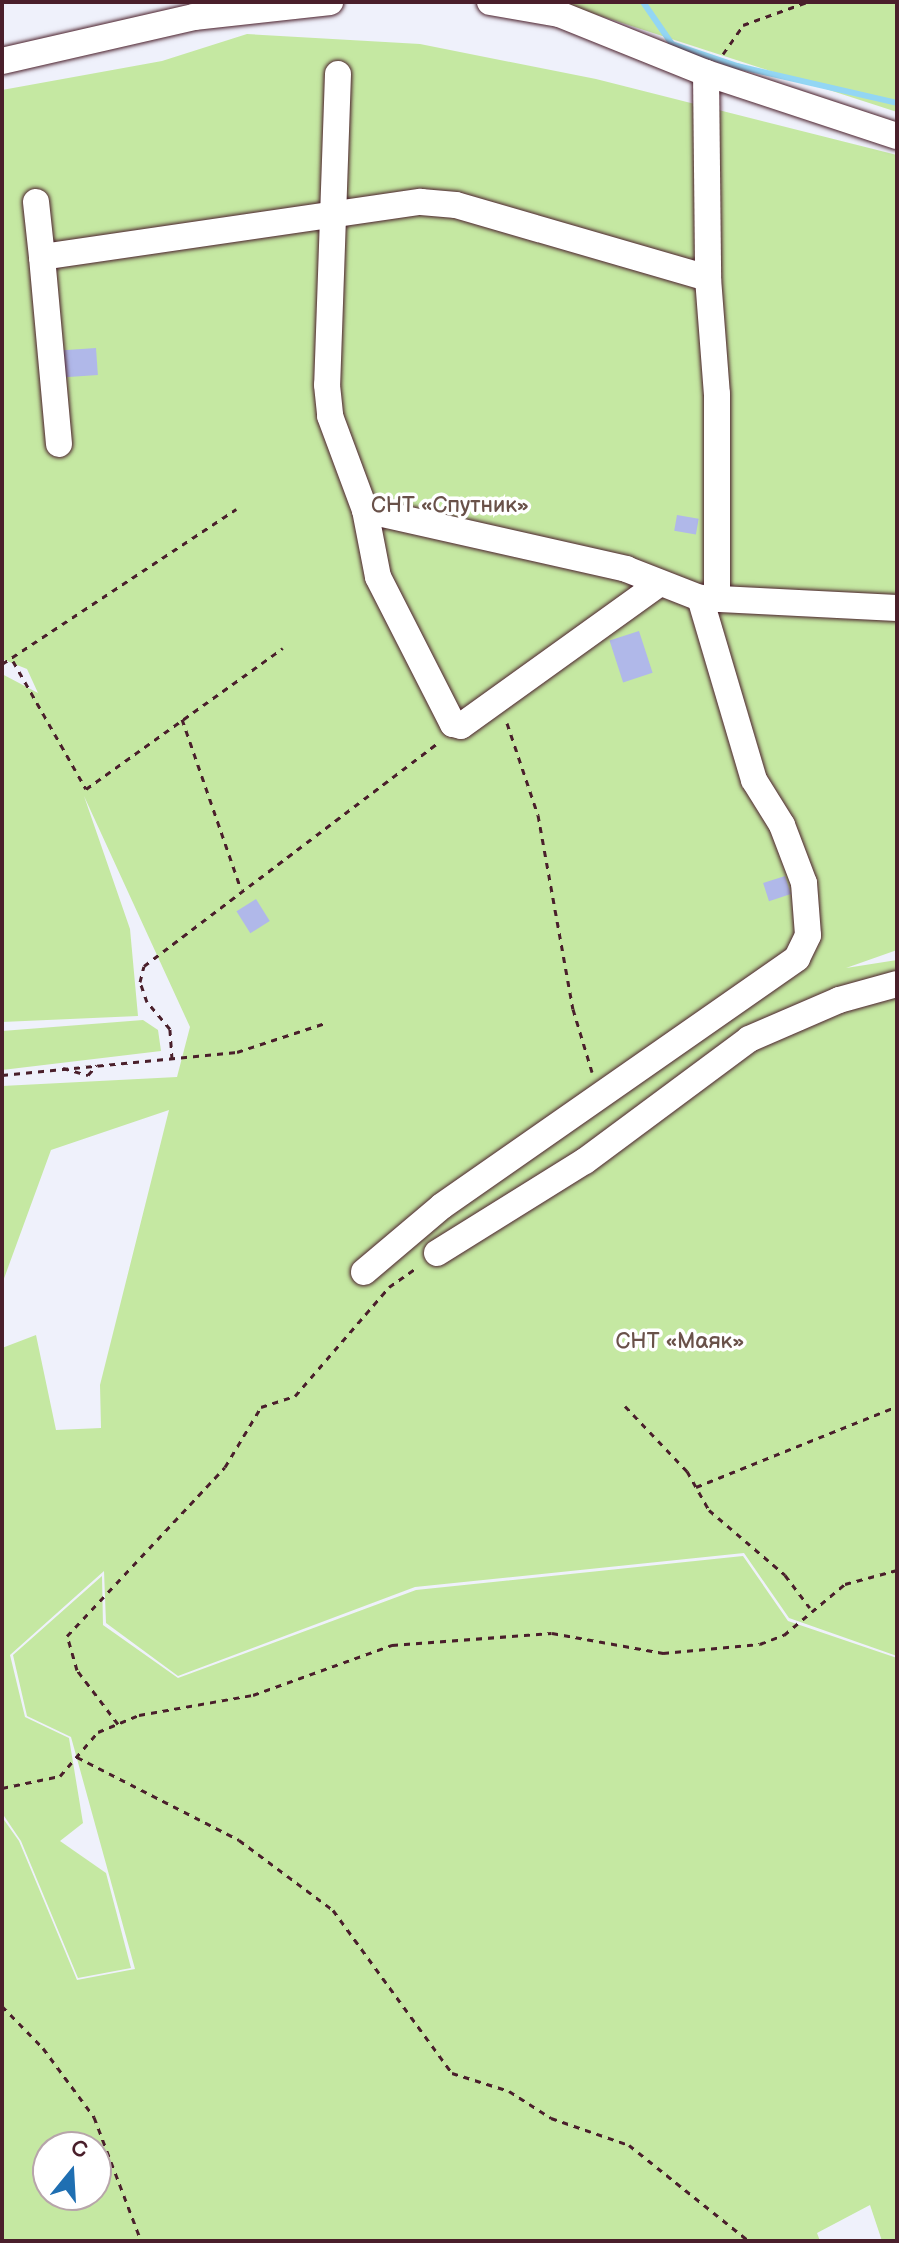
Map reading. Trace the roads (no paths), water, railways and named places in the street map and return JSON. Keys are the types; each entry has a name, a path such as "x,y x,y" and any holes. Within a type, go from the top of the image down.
{"street":[{"path":"2,61 194,17 330,2"},
{"path":"490,2 559,14 714,65 897,136"},
{"path":"364,1272 442,1206 777,974 797,958 808,935 804,883 782,825 754,780 709,599 717,394 708,278 714,65"},
{"path":"338,74 332,215 330,416 365,510 378,577 446,716 461,726 660,583"},
{"path":"36,202 59,444"},
{"path":"42,257 435,202 708,278"},
{"path":"365,510 626,569 709,599 897,608"},
{"path":"437,1253 585,1161 749,1039 839,1000 897,984"}],"waterway":[{"path":"643,2 672,44 737,66 897,103"}],"park label":[{"name":"СНТ «Спутник»","path":"450,506"},
{"name":"СНТ «Маяк»","path":"680,1342"}]}
